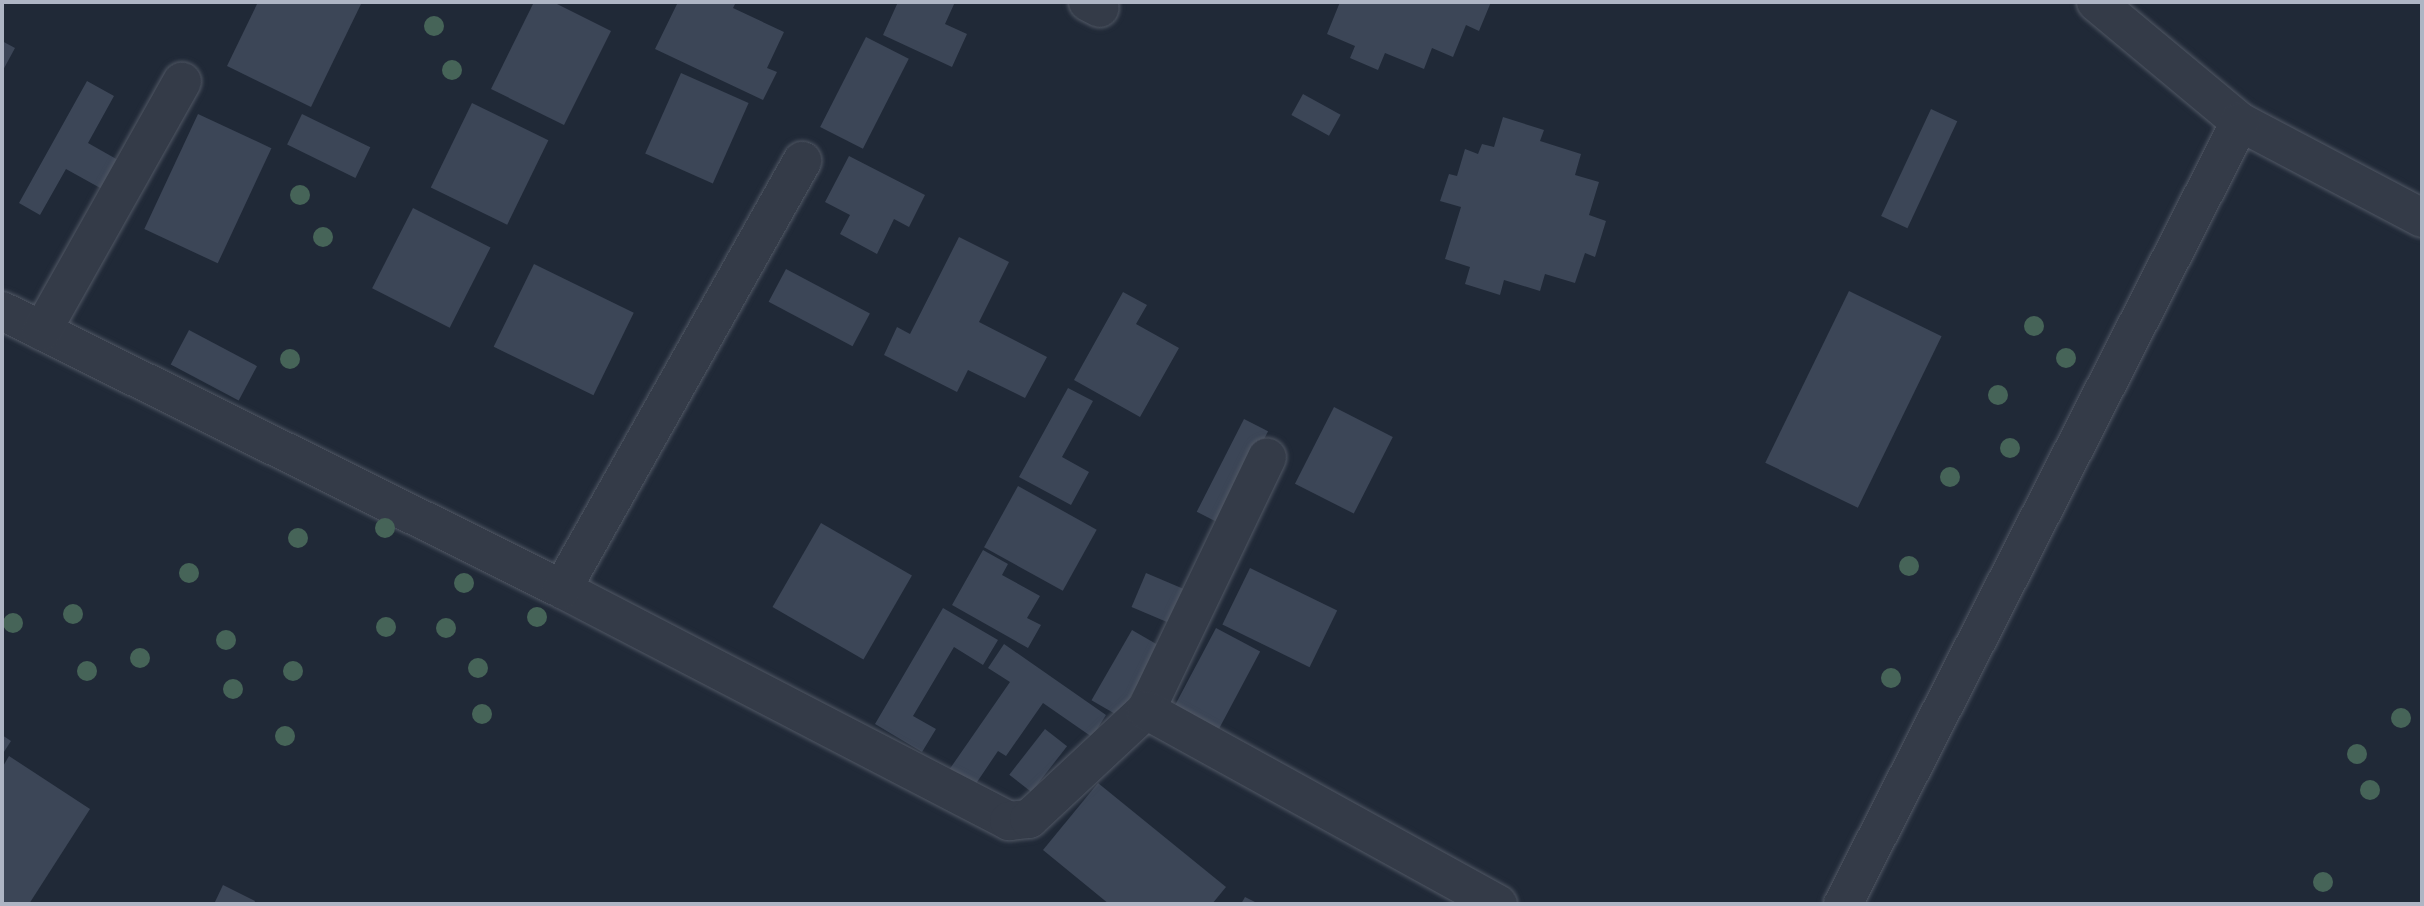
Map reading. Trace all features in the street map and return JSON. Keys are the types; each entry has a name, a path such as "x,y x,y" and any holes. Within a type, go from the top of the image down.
{"street":[{"path":"2096,2 2240,122 2422,218"},
{"path":"42,331 182,82"},
{"path":"1843,904 2240,122"},
{"path":"562,589 802,161"},
{"path":"2,312 562,589 1009,821 1029,819 1146,710 1267,457"},
{"path":"1146,710 1498,904"}],"building":[{"path":"258,2 362,2 311,107 227,66"},
{"path":"534,2 553,2 611,31 564,125 491,89"},
{"path":"678,2 736,2 733,8 784,32 767,68 777,72 763,100 655,49"},
{"path":"898,2 955,2 945,24 967,34 952,67 883,35"},
{"path":"1340,2 1491,2 1479,31 1466,25 1453,57 1432,48 1424,69 1385,53 1378,70 1350,58 1355,46 1327,34"},
{"path":"866,37 909,59 863,149 820,127"},
{"path":"2,41 15,48 2,72"},
{"path":"681,73 749,103 713,183 645,153"},
{"path":"87,81 114,96 88,143 118,160 102,189 66,169 40,215 19,203"},
{"path":"1303,94 1341,115 1329,136 1291,115"},
{"path":"472,103 548,140 507,225 431,187"},
{"path":"1931,109 1957,121 1907,228 1881,216"},
{"path":"198,114 271,148 218,263 144,229"},
{"path":"302,114 370,147 355,178 287,145"},
{"path":"1503,117 1544,130 1540,141 1581,154 1575,175 1599,182 1589,215 1606,221 1595,257 1585,253 1575,283 1545,274 1540,291 1504,280 1500,295 1465,284 1470,267 1445,259 1461,207 1440,201 1449,174 1457,176 1465,149 1478,154 1482,144 1494,147"},
{"path":"849,156 925,195 909,227 894,219 877,254 840,234 850,215 825,202"},
{"path":"413,208 491,247 450,328 372,288"},
{"path":"959,237 1009,262 979,322 1047,357 1025,398 968,370 957,392 884,355 897,327 910,334"},
{"path":"534,264 634,313 593,395 494,347"},
{"path":"786,269 870,314 853,346 769,302"},
{"path":"1849,291 1942,336 1858,508 1765,463"},
{"path":"1123,292 1147,305 1136,324 1179,348 1140,417 1074,380"},
{"path":"189,330 257,366 239,401 171,364"},
{"path":"1068,388 1093,401 1062,457 1089,472 1071,505 1019,477"},
{"path":"1334,407 1393,437 1354,514 1295,484"},
{"path":"1244,419 1268,431 1221,524 1197,512"},
{"path":"1018,486 1097,530 1063,591 984,547"},
{"path":"821,523 912,576 863,660 772,607"},
{"path":"983,550 1008,564 1002,575 1040,596 1027,618 1041,625 1028,648 952,605"},
{"path":"1250,568 1337,611 1310,667 1222,625"},
{"path":"1146,573 1184,589 1169,623 1132,607"},
{"path":"943,608 998,640 983,665 954,647 913,716 936,729 922,752 875,724"},
{"path":"1216,628 1260,651 1215,737 1170,714"},
{"path":"1132,630 1160,646 1119,716 1092,700"},
{"path":"1004,644 1106,715 1092,737 1043,703 1006,756 998,751 973,788 949,770 1010,682 988,668"},
{"path":"1045,729 1067,746 1031,792 1009,775"},
{"path":"2,735 11,741 2,755"},
{"path":"9,756 90,809 29,904 2,904 2,768"},
{"path":"1098,783 1226,887 1212,904 1109,904 1043,850"},
{"path":"223,885 255,901 254,904 214,904"},
{"path":"1245,897 1259,904 1241,904"}]}
